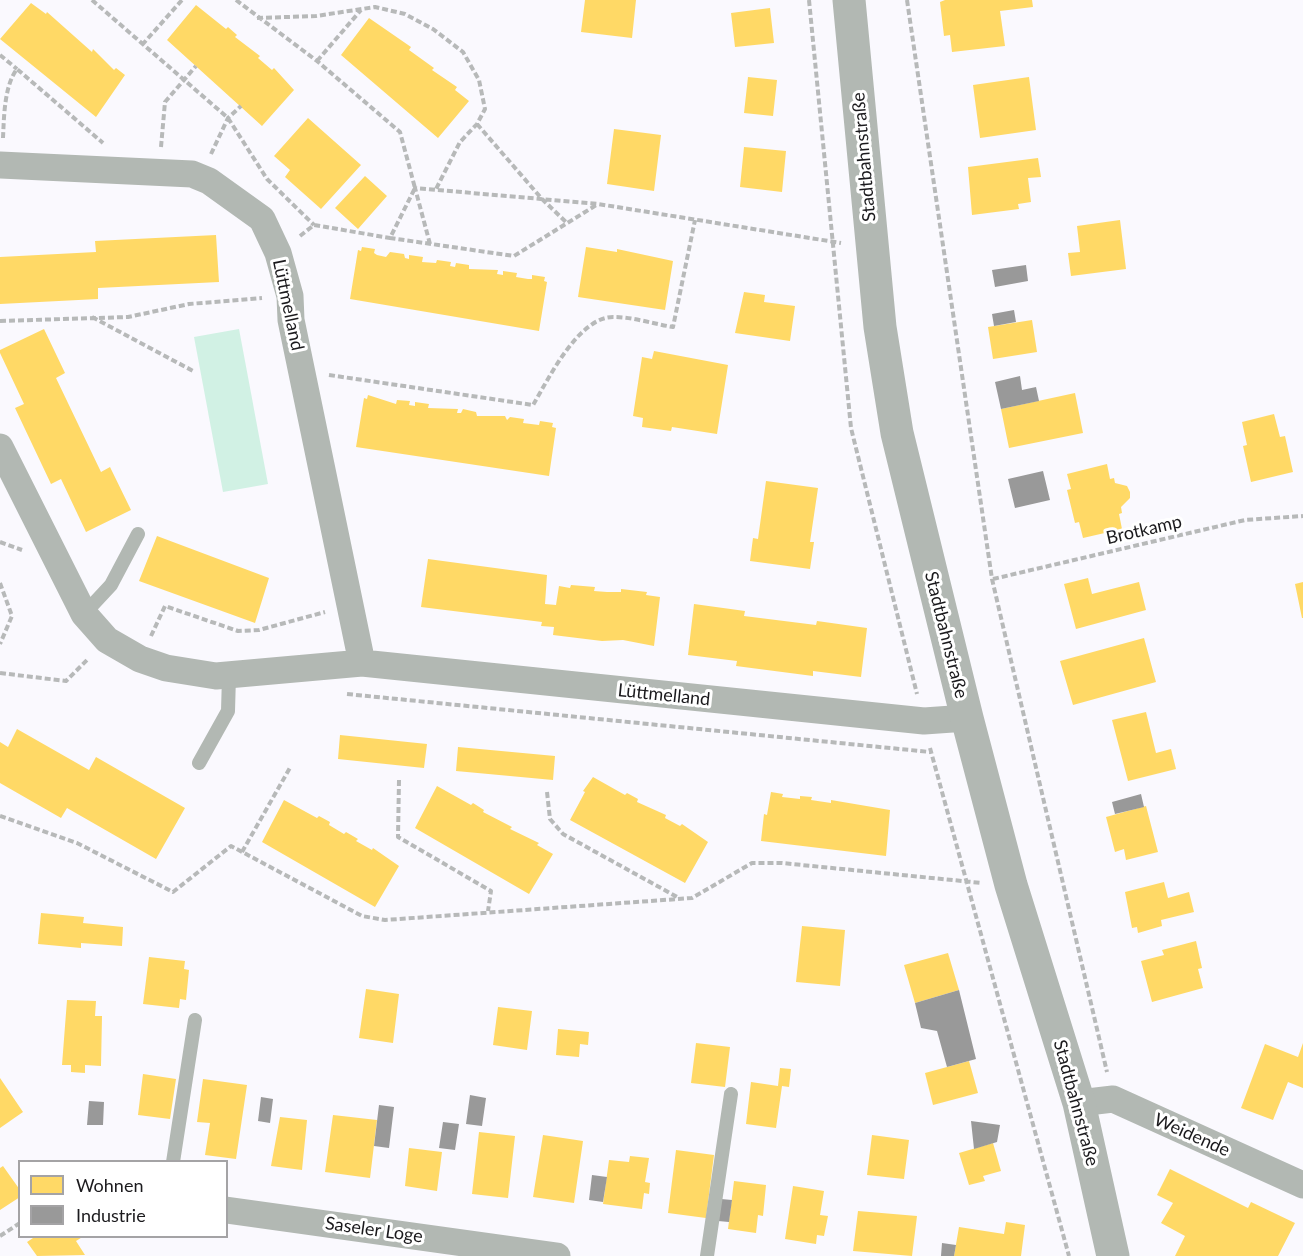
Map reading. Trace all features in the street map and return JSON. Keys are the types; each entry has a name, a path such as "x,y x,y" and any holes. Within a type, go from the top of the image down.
{"street":[{"name":"Stadtbahnstraße","path":"849,0 880,327 897,433 967,718 1011,885 1078,1103 1113,1256"},
{"name":"Lüttmelland","path":"1,165 192,174 209,181 262,219 278,253 290,296 302,372 362,663"},
{"name":"Lüttmelland","path":"0,447 84,614 107,640 166,669 229,676 362,663 924,721 967,718"},
{"path":"1078,1103 1113,1099"},
{"name":"Weidende","path":"1113,1099 1303,1185"},
{"name":"Saseler Loge","path":"228,1210 557,1256"}],"lane":[{"path":"84,614 111,585 138,534"},
{"path":"199,763 228,711 229,676"},
{"path":"173,1160 195,1020"},
{"path":"707,1256 731,1095"}],"path":[{"path":"92,0 228,118 267,179 314,225 514,256 598,204"},
{"path":"142,45 182,0"},
{"path":"236,0 317,61 400,132 430,244"},
{"path":"907,0 992,579 1096,1015 1113,1099"},
{"path":"257,18 316,15 375,7 405,14 433,29 463,52 480,80 485,109 477,124 460,142 436,189"},
{"path":"317,61 361,9"},
{"path":"0,55 147,171 165,102 196,66"},
{"path":"1,165 4,116 12,76 17,69"},
{"path":"209,181 209,160 228,118 240,106"},
{"path":"477,124 542,199 567,223"},
{"path":"415,188 598,204 832,243 872,246"},
{"path":"390,238 415,188"},
{"path":"302,372 533,405 577,338 588,326 601,318 615,316 673,327 695,220"},
{"path":"278,253 314,225"},
{"path":"0,321 128,316 189,304 290,296"},
{"path":"91,317 195,372"},
{"name":"Brotkamp","path":"992,579 1245,520 1303,516"},
{"path":"0,583 12,616 0,644"},
{"path":"140,658 165,606 238,631 259,630 350,606"},
{"path":"0,673 66,681"},
{"path":"342,693 931,752"},
{"path":"242,852 291,766"},
{"path":"399,780 398,837 491,891 488,911"},
{"path":"547,792 550,819 563,834 680,899"},
{"path":"0,816 77,843 173,892 231,846 362,916 385,920 692,898 752,863 1011,885"},
{"path":"0,1236 18,1224"}],"green space":[{"path":"239,329 268,484 223,492 194,337"}],"building: Wohnen":[{"path":"585,0 636,0 632,38 581,32"},
{"path":"945,0 1032,0 1033,7 1000,11 1005,46 952,52 950,35 944,36 940,2"},
{"path":"31,3 46,14 47,12 92,52 93,49 114,70 116,68 125,75 96,117 0,39"},
{"path":"196,5 226,29 228,27 237,35 235,37 260,56 258,58 272,70 274,68 294,90 262,126 167,40"},
{"path":"770,8 774,43 735,47 731,13"},
{"path":"369,18 411,47 409,50 457,87 455,90 469,101 438,138 341,55"},
{"path":"748,77 777,80 773,116 744,113"},
{"path":"1029,77 1036,130 980,138 973,85"},
{"path":"308,118 361,165 321,209 285,177 290,170 274,156"},
{"path":"614,129 661,135 654,191 607,184"},
{"path":"744,147 786,151 782,192 740,187"},
{"path":"1038,158 1041,177 1028,178 1031,202 1018,204 1019,209 972,215 968,167"},
{"path":"365,176 387,196 358,229 335,208"},
{"path":"1120,220 1126,269 1071,276 1068,253 1080,252 1077,226"},
{"path":"216,235 219,282 98,288 98,299 0,304 0,257 96,252 95,241"},
{"path":"362,247 375,249 374,253 386,257 390,252 404,254 405,258 409,259 409,255 423,257 422,262 436,263 437,260 451,262 450,266 455,267 456,263 469,265 469,269 498,270 497,274 503,275 503,271 517,273 516,277 528,279 532,279 532,275 545,277 544,281 547,282 539,331 350,299 358,250 361,251"},
{"path":"586,247 617,252 617,249 673,261 665,310 578,297"},
{"path":"744,292 765,295 764,302 795,306 790,341 735,333"},
{"path":"1032,320 1037,352 993,359 988,327"},
{"path":"44,329 65,373 56,378 101,472 110,467 131,510 86,532 61,479 51,484 15,408 24,404 0,353 0,350"},
{"path":"654,351 728,365 717,434 672,427 671,431 642,427 643,418 633,416 642,357 652,359"},
{"path":"1075,393 1083,433 1009,448 1001,409"},
{"path":"368,395 396,404 397,400 410,401 409,405 415,406 415,402 429,404 428,408 458,409 457,413 461,413 463,409 476,412 477,416 505,416 507,420 510,417 524,419 523,423 539,425 540,421 553,423 552,427 556,428 549,476 356,447 364,398 367,399"},
{"path":"1274,414 1280,437 1285,436 1293,472 1251,482 1243,446 1247,445 1242,422"},
{"path":"1107,464 1110,479 1114,478 1115,483 1127,486 1130,492 1130,498 1121,507 1122,513 1119,514 1122,529 1083,538 1079,522 1075,523 1067,490 1071,489 1067,474"},
{"path":"766,481 818,488 810,542 814,542 810,569 750,561 753,538 758,539"},
{"path":"157,536 269,578 255,623 139,581"},
{"path":"428,559 547,575 545,604 556,605 559,586 570,588 571,585 595,587 594,591 621,592 621,589 647,592 646,595 660,597 654,646 623,640 602,641 553,635 554,627 541,626 542,622 421,607"},
{"path":"1088,578 1092,594 1139,582 1146,610 1076,629 1064,584"},
{"path":"1303,582 1303,618 1302,618 1295,584"},
{"path":"694,604 745,611 744,616 816,625 817,621 867,628 861,677 813,671 813,676 736,666 737,661 688,655"},
{"path":"1144,638 1156,682 1073,705 1060,661"},
{"path":"1146,712 1156,753 1171,749 1176,769 1128,781 1112,720"},
{"path":"17,729 89,770 96,757 185,808 156,859 67,808 61,818 0,783 0,742 8,747"},
{"path":"340,735 427,744 424,768 338,759"},
{"path":"458,747 555,756 553,780 456,771"},
{"path":"593,777 625,795 627,793 638,799 637,802 666,815 665,818 680,826 682,824 708,842 685,883 570,820 585,792 583,791"},
{"path":"437,786 471,805 473,803 484,810 483,812 539,843 537,845 553,854 529,894 415,828"},
{"path":"771,792 783,794 782,797 800,799 800,796 812,797 811,800 831,803 831,800 890,810 886,856 761,841 764,814 767,815"},
{"path":"284,800 317,818 319,816 330,822 329,825 358,839 356,841 372,850 373,848 399,866 375,907 262,842"},
{"path":"1146,806 1158,852 1126,860 1124,849 1115,852 1106,817"},
{"path":"1164,882 1168,898 1189,892 1194,912 1161,920 1162,926 1138,933 1137,927 1132,928 1125,892"},
{"path":"41,913 84,917 83,923 123,927 122,946 81,943 81,948 38,944"},
{"path":"802,926 845,930 840,986 796,982"},
{"path":"1196,941 1202,968 1198,969 1203,988 1152,1002 1141,961 1164,955 1162,950"},
{"path":"948,953 959,990 915,1003 904,965"},
{"path":"149,957 185,961 184,969 189,970 186,1000 180,999 179,1008 143,1004"},
{"path":"366,989 399,994 393,1043 359,1038"},
{"path":"67,1000 96,1001 95,1016 102,1016 101,1066 85,1065 85,1073 71,1072 71,1065 62,1065"},
{"path":"498,1007 532,1011 527,1050 493,1045"},
{"path":"558,1029 589,1032 588,1045 580,1044 579,1057 556,1055"},
{"path":"696,1043 730,1047 725,1087 691,1083"},
{"path":"1303,1043 1303,1088 1288,1082 1273,1120 1241,1108 1265,1044 1298,1057"},
{"path":"969,1061 978,1093 933,1105 925,1073"},
{"path":"780,1068 791,1069 789,1087 782,1086 776,1128 746,1124 751,1082 778,1086"},
{"path":"143,1074 176,1079 170,1119 138,1115"},
{"path":"0,1078 23,1112 0,1128"},
{"path":"203,1079 247,1085 236,1159 205,1155 210,1123 197,1122"},
{"path":"333,1115 377,1120 370,1178 325,1172"},
{"path":"280,1117 307,1120 302,1170 271,1166"},
{"path":"479,1132 515,1136 508,1198 472,1194"},
{"path":"543,1135 583,1141 574,1203 533,1197"},
{"path":"872,1135 909,1140 904,1179 867,1175"},
{"path":"993,1143 1001,1171 983,1176 985,1181 969,1185 959,1153"},
{"path":"409,1148 442,1152 437,1191 405,1186"},
{"path":"676,1150 714,1155 706,1218 668,1213"},
{"path":"630,1156 649,1158 645,1182 650,1183 649,1194 644,1193 642,1209 603,1204 609,1160 629,1162"},
{"path":"3,1166 18,1187 18,1198 0,1210 0,1168"},
{"path":"1170,1169 1248,1208 1251,1202 1295,1223 1278,1256 1175,1256 1185,1236 1161,1223 1173,1203 1157,1195"},
{"path":"734,1181 766,1185 763,1216 758,1215 756,1233 728,1229"},
{"path":"793,1186 824,1191 820,1215 828,1216 824,1236 817,1235 816,1244 785,1239"},
{"path":"858,1211 917,1216 912,1256 853,1251"},
{"path":"1006,1222 1025,1225 1021,1256 954,1256 959,1227 1004,1234"},
{"path":"33,1238 81,1238 76,1241 85,1255 37,1256 27,1242"}],"building: Industrie":[{"path":"1026,265 1028,281 995,287 992,270"},
{"path":"1014,310 1016,322 994,326 992,314"},
{"path":"1020,376 1022,390 1036,387 1039,401 1001,409 995,382"},
{"path":"1043,471 1050,500 1015,508 1008,479"},
{"path":"1141,794 1144,807 1115,814 1112,802"},
{"path":"959,990 976,1059 947,1067 937,1031 921,1028 915,1003"},
{"path":"470,1095 486,1098 482,1126 466,1124"},
{"path":"261,1097 273,1099 270,1123 258,1121"},
{"path":"89,1101 104,1102 103,1125 87,1125"},
{"path":"379,1105 394,1107 389,1148 374,1146"},
{"path":"971,1121 1000,1125 997,1142 974,1149"},
{"path":"443,1122 459,1124 455,1150 439,1148"},
{"path":"592,1175 607,1177 603,1202 589,1200"},
{"path":"721,1199 732,1200 729,1222 718,1221"},
{"path":"942,1243 956,1245 954,1256 941,1256"}]}
